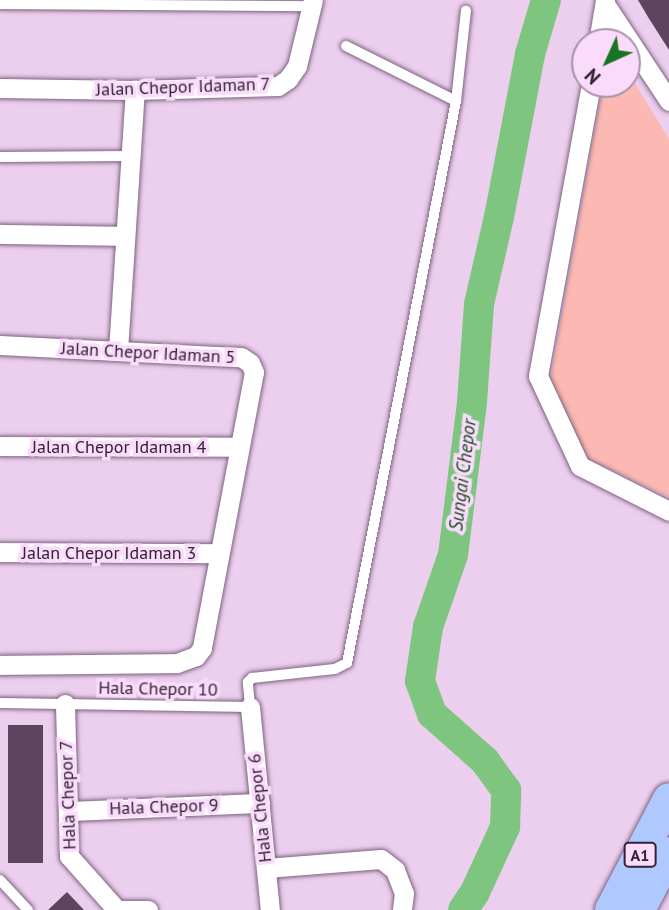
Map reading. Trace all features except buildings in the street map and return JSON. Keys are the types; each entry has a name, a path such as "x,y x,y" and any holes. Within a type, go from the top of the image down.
{"main road":[{"name":"A1","path":"611,910 669,799"},
{"name":"A1","path":"639,910 669,853"}],"street":[{"path":"600,28 605,2"},
{"path":"605,2 669,101"},
{"name":"Jalan Chepor Idaman 7","path":"0,88 135,90 278,86 288,79 297,66 312,3"},
{"path":"118,351 123,236 135,90"},
{"path":"588,98 538,376 580,466 669,511"},
{"path":"0,234 123,236"},
{"name":"Jalan Chepor Idaman 5","path":"0,345 241,357 250,363 254,372 239,447"},
{"name":"Jalan Chepor Idaman 4","path":"0,446 239,447"},
{"path":"0,665 177,663 196,656 202,648 217,553 239,447"},
{"name":"Jalan Chepor Idaman 3","path":"0,552 217,553"},
{"name":"Hala Chepor 7","path":"65,704 69,856 117,910"},
{"name":"Hala Chepor 6","path":"250,706 270,910"},
{"name":"Hala Chepor 9","path":"68,811 260,803"},
{"path":"266,868 381,859 395,870 404,893 402,910"},
{"path":"117,910 148,910"}],"lane":[{"path":"0,4 312,3"},
{"path":"250,706 248,682 252,678 335,668 347,663 456,101 466,11"},
{"path":"346,46 456,101"},
{"path":"0,156 129,156"},
{"name":"Hala Chepor 10","path":"0,703 250,706"},
{"path":"0,880 28,910"}],"shaded area":[{"path":"641,94 669,139 669,497 584,457 549,387 601,98 641,98"}],"waterway":[{"name":"Sungai Chepor","path":"463,910 475,892 505,827 506,790 485,761 432,714 420,681 428,627 453,555 472,402 479,304 499,217 530,54 546,0"}]}
